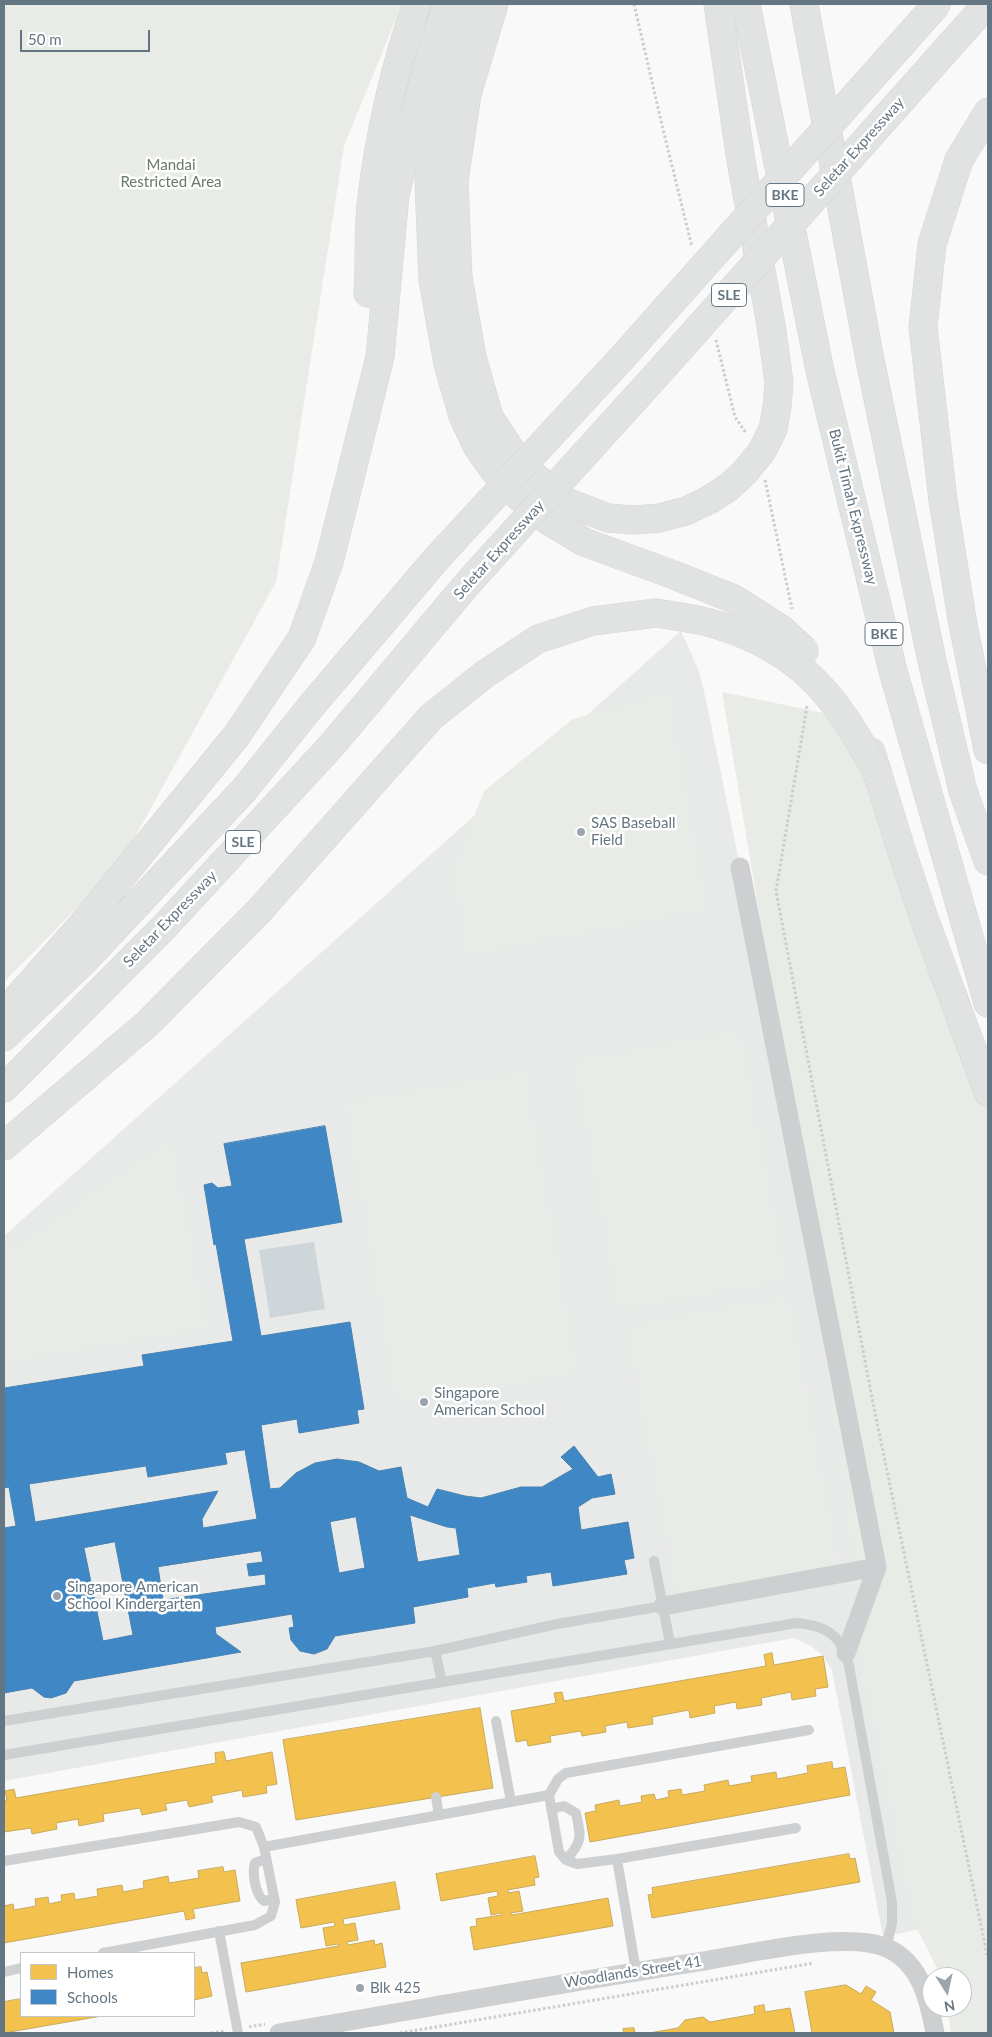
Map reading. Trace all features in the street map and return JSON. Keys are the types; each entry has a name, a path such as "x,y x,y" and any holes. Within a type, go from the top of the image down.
{"highway":[{"path":"370,396 362,364 367,325 371,206 394,83 406,32 417,4"},
{"path":"4,1013 83,924 237,735 302,638 329,562 355,450 380,356 395,194 426,71 447,4"},
{"path":"465,4 441,95 429,181 433,280 448,364 463,416 477,446 494,470 515,493 549,521 584,542 734,599 781,629 805,651 831,680 853,711 872,752 921,909 988,1092"},
{"path":"494,4 467,94 454,181 458,277 472,357 489,416 520,464 564,500 608,518 634,520 659,518 686,511 709,500 729,487 746,472 762,451 773,429 777,407 779,382 771,325 741,161 718,4"},
{"name":"Bukit Timah Expressway","path":"746,4 820,371 886,642 988,1004"},
{"name":"BKE","path":"804,4 870,360 932,660 963,791 988,861"},
{"path":"821,4 834,162"},
{"path":"4,1037 84,961 244,790 312,705 438,557 621,359 937,4"},
{"name":"Seletar Expressway","path":"4,1088 165,926 325,753 468,583 674,356 987,4"},
{"path":"988,112 959,160 932,244 923,328 944,509 962,619 988,750"},
{"path":"4,1146 148,1023 259,911 431,717 485,674 538,640 594,621 656,613 706,620 742,634 777,652 802,669 822,688 839,709 879,775"}],"street":[{"path":"740,866 877,1567 846,1653"},
{"path":"663,1606 877,1567"},
{"name":"Woodlands Street 41","path":"278,2033 636,1971 822,1942 859,1941 886,1948 903,1958 914,1971 930,2006 935,2033"}],"lane":[{"path":"654,1561 670,1643"},
{"path":"4,1721 435,1651 556,1624 663,1606"},
{"path":"4,1755 670,1643 797,1623 813,1624 824,1628 839,1641 846,1653 892,1902 892,1923 886,1948"},
{"path":"435,1651 442,1682"},
{"path":"496,1721 511,1802"},
{"path":"796,1828 577,1864 566,1860 559,1852 549,1796 558,1779 566,1773 809,1730"},
{"path":"264,1847 549,1796"},
{"path":"436,1797 439,1815"},
{"path":"551,1809 564,1806 576,1813 580,1841 577,1848 566,1860"},
{"path":"4,1861 239,1822 256,1827 264,1847 274,1899 271,1916 254,1925 109,1952"},
{"path":"266,1858 255,1862 253,1869 257,1891 259,1897 264,1901 274,1899"},
{"path":"616,1859 636,1971"},
{"path":"219,1932 238,2033"},
{"path":"4,1972 20,1968"}],"path":[{"path":"634,4 693,248"},
{"path":"714,332 735,417 751,439"},
{"path":"763,476 793,617"},
{"path":"807,702 776,891 873,1403 988,1959"},
{"path":"400,2033 822,1962"}],"shaded area":[{"name":"Singapore American School","path":"681,631 699,671 706,700 956,1921 883,1937 832,1670 822,1655 811,1646 794,1638 4,1781 4,1236"},
{"path":"314,1242 325,1309 270,1318 259,1250"}],"green space":[{"name":"Mandai Restricted Area","path":"4,4 402,4 344,146 276,582 120,864 4,982"},
{"path":"722,692 824,713 871,783 894,871 961,1048 988,1109 988,2033 951,2033 949,2017 972,2017 972,1967 936,1967 912,1918 854,1630 860,1606 756,894"},
{"name":"SAS Baseball Field","path":"670,693 707,910 467,956 452,872 484,791 573,719"},
{"path":"741,1030 787,1281 618,1311 573,1060"},
{"path":"526,1071 578,1373 396,1404 344,1102"},
{"path":"172,1138 208,1329 8,1362 4,1324 4,1254"},
{"path":"789,1295 841,1568 677,1599 625,1326"}],"building: Homes":[{"path":"772,1653 774,1665 823,1656 828,1687 815,1689 816,1696 792,1700 791,1692 761,1698 762,1705 737,1709 736,1702 714,1706 715,1713 690,1718 689,1710 652,1717 653,1724 628,1728 627,1722 605,1726 606,1732 582,1736 581,1731 550,1736 551,1742 528,1746 527,1740 516,1742 511,1711 556,1703 554,1693 562,1692 564,1701 766,1666 764,1655"},
{"path":"480,1708 493,1788 296,1820 283,1740"},
{"path":"224,1752 226,1761 272,1752 277,1784 266,1786 267,1793 243,1797 242,1790 211,1796 213,1802 189,1807 187,1800 165,1804 167,1810 142,1815 140,1808 103,1814 104,1821 79,1826 78,1819 56,1823 57,1829 32,1834 31,1828 4,1832 4,1801 7,1800 5,1791 14,1789 16,1798 216,1763 215,1753"},
{"path":"832,1762 833,1769 845,1767 850,1795 590,1842 585,1813 596,1811 595,1805 619,1800 620,1806 642,1802 641,1796 654,1794 656,1800 669,1797 668,1791 681,1789 682,1795 705,1791 704,1785 728,1780 729,1786 752,1782 751,1776 776,1772 777,1779 808,1773 807,1766"},
{"path":"849,1854 850,1859 855,1858 860,1882 652,1918 648,1895 653,1894 652,1888"},
{"path":"535,1856 539,1877 534,1878 535,1885 508,1890 508,1893 519,1891 523,1911 511,1913 512,1915 608,1898 613,1926 474,1950 470,1927 477,1926 476,1919 502,1915 501,1913 491,1915 488,1898 498,1896 497,1891 441,1901 436,1874"},
{"path":"223,1867 224,1872 235,1870 240,1901 193,1909 195,1918 186,1920 184,1911 4,1943 4,1906 13,1904 14,1910 36,1906 35,1899 48,1897 49,1904 62,1901 61,1895 74,1893 75,1900 98,1896 97,1889 122,1885 123,1892 144,1888 143,1881 168,1876 169,1883 199,1878 198,1871"},
{"path":"395,1882 400,1909 343,1919 344,1925 355,1923 358,1940 347,1942 348,1945 374,1940 375,1945 382,1943 386,1967 246,1992 241,1963 339,1946 338,1944 326,1946 323,1928 335,1926 334,1922 301,1928 296,1900"},
{"path":"201,1967 202,1973 207,1972 212,1996 195,2000 195,1968"},
{"path":"846,1985 861,1994 866,1986 876,1992 871,2000 890,2012 894,2033 812,2033 805,1992"},
{"path":"20,1999 20,2017 96,2017 4,2033 4,2002"},
{"path":"764,2005 765,2012 790,2008 795,2033 649,2033 678,2028 685,2020 703,2017 710,2022 755,2014 754,2007"},
{"path":"634,2028 635,2033 624,2033 623,2029"}],"building: Schools":[{"path":"325,1126 342,1222 244,1239 261,1336 350,1322 364,1409 357,1410 359,1423 299,1433 297,1419 261,1425 270,1489 280,1488 296,1473 315,1463 337,1459 359,1462 379,1471 401,1467 407,1498 428,1507 437,1489 481,1498 521,1487 542,1487 573,1469 561,1457 574,1446 598,1477 611,1474 615,1494 592,1498 578,1507 581,1530 628,1522 634,1558 624,1560 627,1574 553,1586 551,1572 526,1576 527,1582 496,1587 495,1583 467,1588 468,1597 413,1607 415,1623 335,1636 327,1649 314,1654 300,1651 291,1640 289,1628 294,1627 292,1614 215,1627 216,1634 241,1652 74,1681 66,1693 51,1698 44,1697 32,1688 4,1693 4,1528 16,1526 9,1487 4,1488 4,1388 144,1366 142,1355 233,1341 204,1185 212,1183 218,1188 232,1186 224,1144","holes":["245,1450 257,1519 203,1528 202,1519 218,1491 35,1522 29,1484 146,1466 148,1477 227,1464 225,1453","410,1515 456,1528 460,1555 418,1562","356,1517 365,1568 339,1573 330,1522","115,1542 133,1635 103,1641 84,1548","261,1551 263,1562 247,1564 249,1576 265,1574 266,1585 163,1600 158,1567"]}],"place":[{"name":"SAS Baseball Field","path":"581,832"},
{"name":"Singapore American School","path":"424,1402"},
{"name":"Singapore American School Kindergarten","path":"57,1596"},
{"name":"Blk 425","path":"360,1988"}]}
